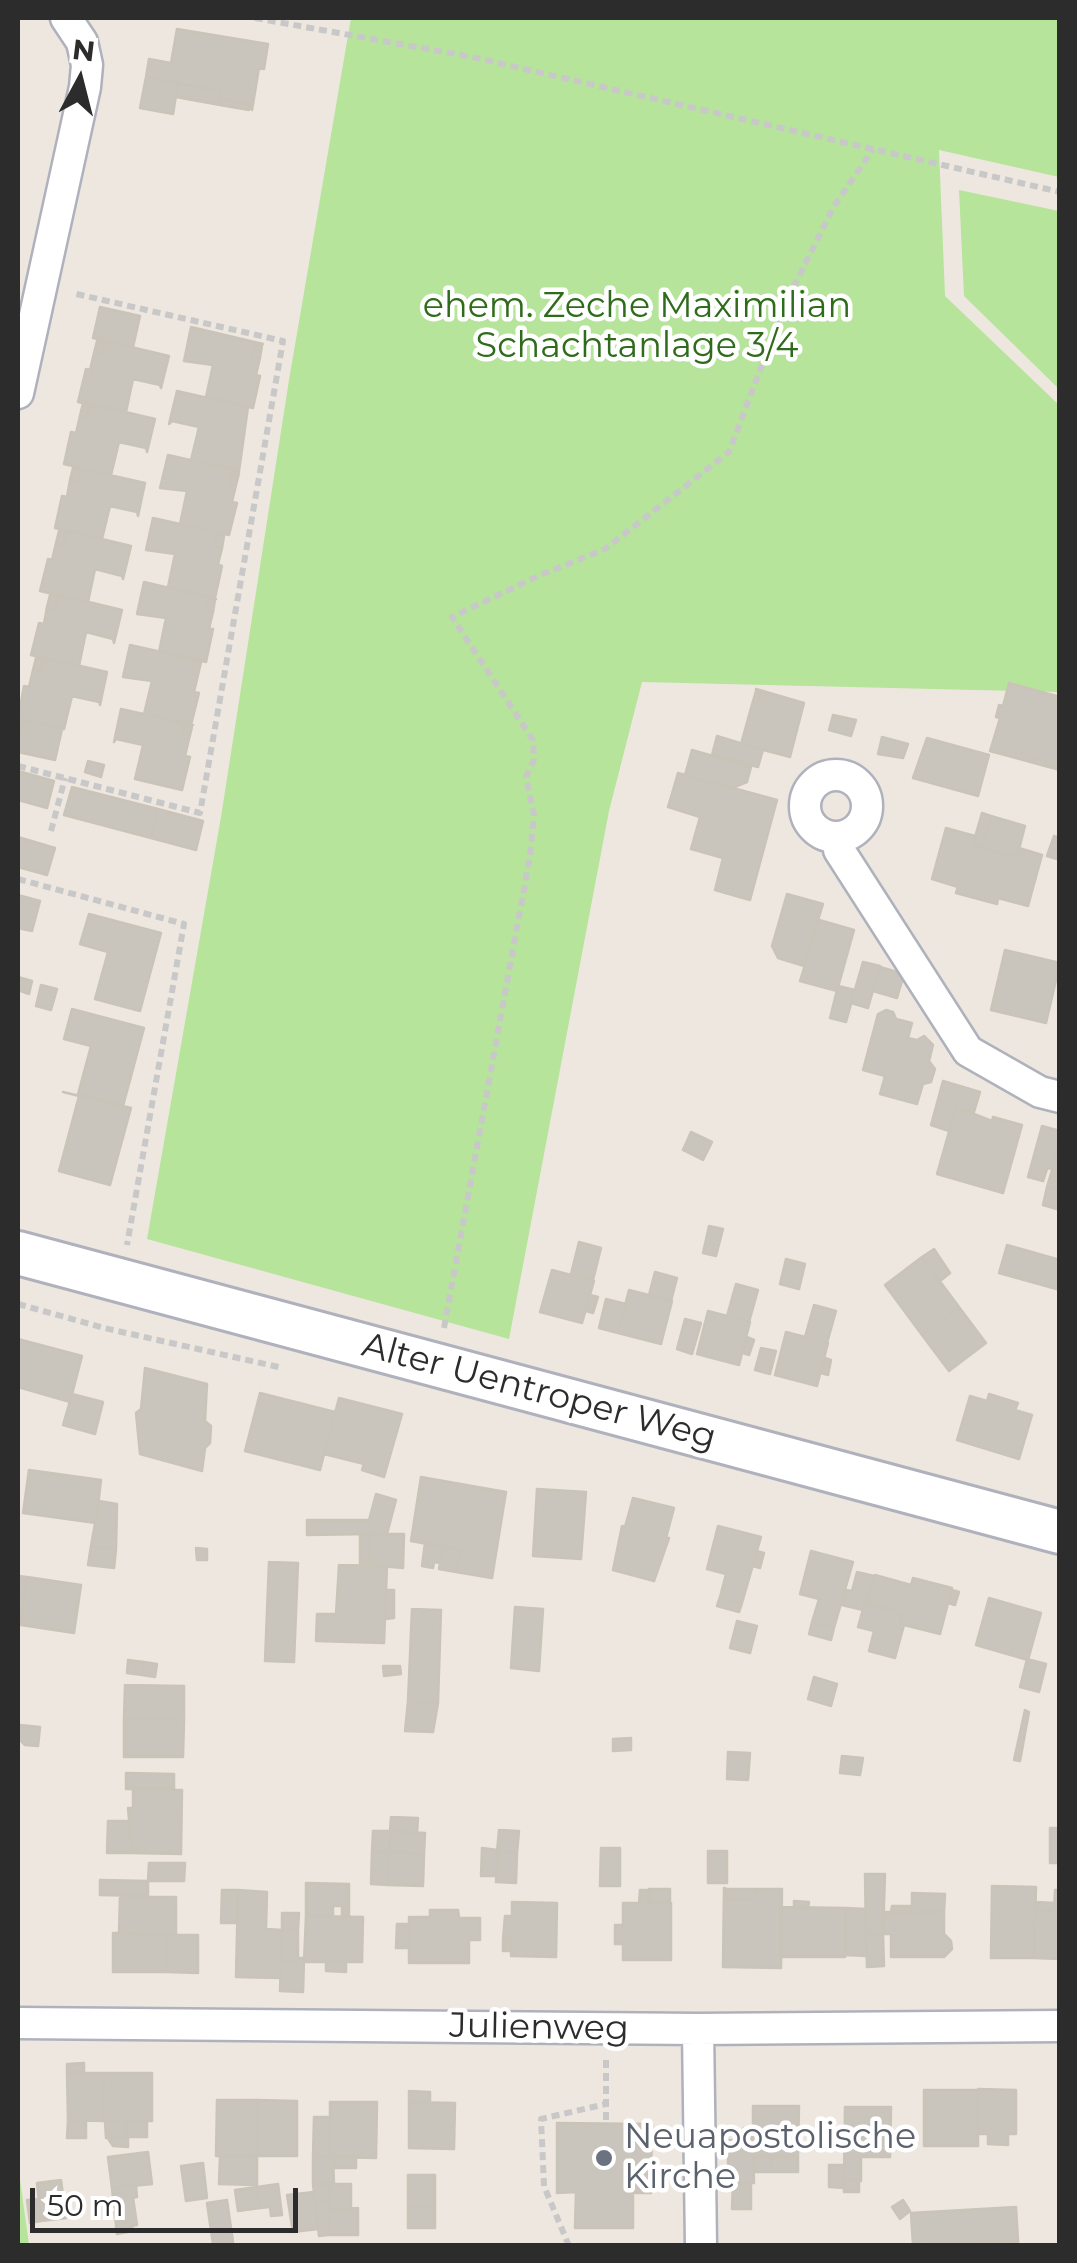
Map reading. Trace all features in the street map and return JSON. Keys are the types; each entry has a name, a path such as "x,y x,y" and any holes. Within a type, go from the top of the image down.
{"street":[{"path":"18,393 85,87 87,65 82,42 66,18"},
{"path":"841,837 839,850 968,1051 1040,1092 1060,1097"},
{"name":"Alter Uentroper Weg","path":"18,1253 1060,1532"},
{"name":"Julienweg","path":"18,2023 698,2030 1060,2026"},
{"path":"698,2030 700,2246"}],"path":[{"path":"255,18 472,57 1060,192"},
{"path":"444,1329 530,856 534,815 526,777 534,760 533,740 452,617 605,549 730,452 786,302 834,206 873,148"},
{"path":"18,766 200,812 283,341 41,286"},
{"path":"51,831 65,778"},
{"path":"18,878 184,924 127,1245"},
{"path":"606,2028 606,2124"},
{"path":"569,2246 544,2186 541,2119 606,2104"}],"green space":[{"name":"ehem. Zeche Maximilian Schachtanlage 3/4","path":"351,18 1059,18 1059,177 939,150 945,296 1059,405 1059,692 642,682 609,811 509,1339 147,1239 221,817 289,380"},
{"path":"959,190 1059,211 1059,389 964,296"},
{"path":"18,2165 29,2245 18,2245"}],"building":[{"path":"177,29 268,44 264,69 259,68 252,110 250,105 220,99 222,91 146,77 149,59 171,63"},
{"path":"146,77 178,83 173,114 140,108"},
{"path":"178,83 222,91 220,105 176,97"},
{"path":"220,99 250,105 249,110 220,105"},
{"path":"100,307 140,316 133,347 93,338"},
{"path":"191,327 263,344 255,343 252,356 260,358 253,408 206,397 213,365 184,361"},
{"path":"97,339 169,356 161,388 133,379 126,412 78,402 94,353 102,355 104,342"},
{"path":"97,341 104,342 102,355 94,353"},
{"path":"255,343 262,345 260,358 252,356"},
{"path":"177,391 248,407 239,471 191,460 199,427 172,421 169,424"},
{"path":"83,402 155,419 147,452 146,448 119,442 111,475 64,464 71,432 76,433 80,416 87,418 90,406"},
{"path":"83,403 90,406 87,418 80,416"},
{"path":"168,455 239,471 232,471 229,483 236,485 232,502 237,503 229,535 180,524 187,491 160,488"},
{"path":"74,467 145,483 138,516 137,512 110,506 102,539 55,528 70,480 78,482 81,469"},
{"path":"73,468 81,469 78,482 70,480"},
{"path":"232,471 239,473 236,485 229,483"},
{"path":"153,518 225,534 217,534 214,546 222,548 215,598 168,587 175,554 146,550"},
{"path":"60,529 131,546 123,579 95,569 88,602 40,591 56,543 64,545 67,533"},
{"path":"59,531 67,533 64,545 56,543"},
{"path":"217,534 224,536 222,548 214,546"},
{"path":"144,582 216,599 208,598 205,610 213,612 206,662 159,652 166,618 137,614"},
{"path":"51,593 122,610 114,643 113,639 86,632 79,666 31,655 47,607 55,609 58,597"},
{"path":"50,595 58,597 55,609 47,607"},
{"path":"208,598 215,600 213,612 205,610"},
{"path":"130,645 202,661 194,661 191,674 198,675 194,692 199,693 191,725 144,714 152,681 123,677"},
{"path":"36,656 107,672 100,705 72,696 64,729 18,719 24,686 29,687 33,670 40,672 43,660"},
{"path":"36,658 43,660 40,672 33,670"},
{"path":"194,661 201,662 198,675 191,674"},
{"path":"1009,683 1060,697 1060,770 1017,752 1016,758 990,751 1000,718 996,717 999,705 1003,706"},
{"path":"756,689 804,703 790,757 741,744 751,708 756,709 761,692"},
{"path":"756,691 761,692 756,709 751,708"},
{"path":"121,709 193,725 184,725 182,737 189,739 185,756 190,757 182,790 135,779 143,745 116,739 114,742"},
{"path":"833,715 856,720 851,736 829,730"},
{"path":"21,720 62,729 55,760 18,752"},
{"path":"184,725 192,727 189,739 182,737"},
{"path":"717,736 763,750 758,767 712,755"},
{"path":"882,737 908,744 903,758 878,754"},
{"path":"927,738 989,755 978,796 913,778"},
{"path":"692,750 751,767 747,782 732,788 685,775"},
{"path":"1017,752 1046,761 1045,766 1016,758"},
{"path":"88,761 104,765 101,777 85,772"},
{"path":"18,771 54,781 47,808 18,800"},
{"path":"678,773 777,800 750,900 715,890 723,858 691,849 700,817 668,807"},
{"path":"72,787 158,809 151,838 64,815"},
{"path":"158,809 203,821 196,850 151,838"},
{"path":"982,813 991,816 982,847 973,844"},
{"path":"991,816 1025,826 1017,857 982,848"},
{"path":"946,828 975,836 973,844 982,848 1017,857 1019,848 1042,855 1028,906 998,898 997,904 956,893 958,887 932,879"},
{"path":"1054,836 1060,838 1060,860 1047,856"},
{"path":"18,837 55,848 47,875 18,867"},
{"path":"787,894 823,904 804,966 778,958 772,946"},
{"path":"18,895 40,901 32,931 18,928"},
{"path":"89,914 161,933 140,1011 95,999 108,952 80,944"},
{"path":"819,920 854,930 837,991 800,981"},
{"path":"1005,950 1060,963 1046,1023 991,1010"},
{"path":"863,962 880,966 868,1008 851,1003"},
{"path":"880,967 904,974 897,998 873,991"},
{"path":"18,977 32,981 29,994 18,990"},
{"path":"41,985 57,989 51,1010 36,1006"},
{"path":"838,986 855,990 846,1022 830,1018"},
{"path":"72,1009 144,1028 123,1106 78,1094 91,1046 64,1039"},
{"path":"893,1012 896,1019 912,1023 908,1038 917,1040 924,1036 933,1045 929,1061 935,1069 931,1082 923,1084 917,1104 880,1094 885,1076 863,1070 878,1014"},
{"path":"943,1081 980,1092 974,1112 956,1107 949,1131 931,1125"},
{"path":"63,1092 131,1108 110,1185 59,1171 79,1096"},
{"path":"956,1107 992,1121 993,1117 1022,1125 1003,1193 937,1174"},
{"path":"1042,1126 1060,1131 1053,1167 1047,1169 1043,1181 1028,1177"},
{"path":"691,1132 712,1142 703,1160 683,1150"},
{"path":"1060,1143 1060,1191 1047,1187"},
{"path":"1047,1187 1060,1191 1060,1210 1043,1205"},
{"path":"709,1226 723,1229 716,1256 703,1253"},
{"path":"579,1242 601,1248 593,1280 571,1274"},
{"path":"1007,1245 1060,1260 1060,1290 999,1273"},
{"path":"934,1249 950,1273 940,1281 922,1257"},
{"path":"922,1257 959,1307 922,1335 885,1285"},
{"path":"786,1259 805,1264 799,1289 780,1284"},
{"path":"552,1270 594,1281 582,1323 540,1312"},
{"path":"655,1272 677,1278 671,1301 649,1295"},
{"path":"736,1284 758,1290 749,1322 727,1316"},
{"path":"629,1290 672,1301 661,1344 618,1333"},
{"path":"590,1295 598,1297 593,1313 586,1311"},
{"path":"606,1299 626,1304 618,1333 599,1328"},
{"path":"814,1305 836,1311 827,1343 805,1337"},
{"path":"959,1307 986,1343 949,1371 922,1335"},
{"path":"708,1311 750,1322 739,1365 697,1354"},
{"path":"685,1319 701,1323 692,1354 677,1349"},
{"path":"786,1332 828,1343 817,1386 775,1375"},
{"path":"747,1337 754,1340 749,1355 743,1353"},
{"path":"18,1339 82,1356 70,1402 18,1387"},
{"path":"761,1348 776,1351 770,1374 755,1370"},
{"path":"825,1358 831,1360 828,1375 821,1373"},
{"path":"145,1368 207,1384 205,1421 211,1426 202,1471 140,1454 136,1413 141,1409"},
{"path":"260,1393 335,1412 320,1470 245,1451"},
{"path":"72,1394 103,1402 95,1434 63,1425"},
{"path":"989,1394 1018,1403 1015,1410 1032,1415 1019,1459 957,1440 970,1396 987,1401"},
{"path":"339,1398 402,1414 384,1477 362,1470 364,1464 324,1454"},
{"path":"29,1470 101,1480 96,1523 23,1513"},
{"path":"421,1477 506,1492 492,1578 456,1572 460,1550 411,1541"},
{"path":"537,1489 586,1492 581,1559 533,1556"},
{"path":"376,1494 396,1500 387,1534 370,1534 369,1520"},
{"path":"633,1498 674,1508 669,1538 654,1581 613,1570 622,1526 625,1527"},
{"path":"99,1501 117,1504 116,1549 91,1546"},
{"path":"307,1520 369,1520 370,1534 307,1535"},
{"path":"718,1526 761,1537 742,1603 720,1597 726,1574 707,1569"},
{"path":"360,1534 370,1534 369,1565 360,1566"},
{"path":"370,1534 404,1534 403,1568 369,1565"},
{"path":"425,1543 443,1546 440,1563 434,1562 433,1568 422,1566"},
{"path":"91,1546 116,1549 114,1568 88,1565"},
{"path":"443,1546 460,1550 456,1572 439,1569"},
{"path":"196,1548 207,1549 207,1560 197,1560"},
{"path":"757,1551 764,1553 760,1568 753,1566"},
{"path":"811,1551 853,1562 834,1628 812,1622 819,1599 800,1594"},
{"path":"269,1562 298,1563 294,1662 265,1661"},
{"path":"339,1565 387,1566 384,1643 316,1641 317,1614 336,1614"},
{"path":"857,1572 874,1576 863,1610 842,1605 846,1590 852,1591"},
{"path":"875,1575 911,1585 913,1578 952,1588 940,1634 900,1624 903,1614 867,1604"},
{"path":"18,1576 27,1577 21,1625 18,1624"},
{"path":"27,1577 81,1585 74,1633 21,1625"},
{"path":"386,1590 394,1590 394,1618 385,1619"},
{"path":"952,1590 959,1592 955,1605 948,1603"},
{"path":"720,1597 742,1603 739,1612 717,1606"},
{"path":"989,1598 1041,1613 1028,1660 976,1645"},
{"path":"865,1602 903,1614 895,1658 869,1651 874,1631 858,1627"},
{"path":"515,1607 543,1609 539,1671 511,1668"},
{"path":"412,1609 441,1610 438,1703 408,1701"},
{"path":"737,1621 757,1626 750,1653 730,1648"},
{"path":"812,1622 834,1628 831,1640 809,1634"},
{"path":"1027,1659 1046,1664 1039,1692 1020,1687"},
{"path":"128,1660 144,1662 142,1675 127,1673"},
{"path":"144,1662 157,1664 155,1677 142,1675"},
{"path":"383,1666 400,1666 401,1674 384,1676"},
{"path":"814,1677 837,1684 831,1706 808,1699"},
{"path":"125,1685 184,1686 184,1720 124,1719"},
{"path":"408,1701 438,1703 433,1732 405,1731"},
{"path":"1025,1710 1029,1712 1020,1761 1014,1760"},
{"path":"124,1719 184,1720 183,1757 124,1757"},
{"path":"20,1725 40,1727 38,1746 25,1745 19,1739"},
{"path":"631,1738 631,1750 613,1751 613,1739"},
{"path":"728,1752 750,1753 748,1780 727,1779"},
{"path":"842,1756 863,1758 860,1775 840,1773"},
{"path":"126,1773 174,1774 174,1789 126,1789"},
{"path":"133,1789 182,1790 181,1854 132,1853 128,1808 133,1808"},
{"path":"391,1817 418,1818 417,1833 390,1831"},
{"path":"108,1821 128,1821 132,1853 107,1853"},
{"path":"1050,1828 1060,1828 1060,1863 1050,1863"},
{"path":"499,1830 519,1831 517,1853 497,1852"},
{"path":"373,1831 390,1831 389,1852 372,1852"},
{"path":"390,1831 425,1833 424,1854 389,1852"},
{"path":"482,1848 498,1850 496,1876 481,1876"},
{"path":"601,1848 620,1848 620,1886 600,1886"},
{"path":"708,1851 727,1851 727,1883 708,1883"},
{"path":"372,1852 389,1852 388,1885 371,1884"},
{"path":"389,1852 424,1854 423,1886 388,1885"},
{"path":"497,1852 517,1853 516,1883 496,1882"},
{"path":"149,1863 185,1863 184,1881 148,1881"},
{"path":"865,1874 885,1874 883,1934 866,1935"},
{"path":"100,1880 148,1881 148,1896 100,1895"},
{"path":"306,1883 349,1884 349,1916 342,1916 342,1906 333,1906 333,1916 306,1916"},
{"path":"992,1886 1036,1887 1034,1958 991,1958"},
{"path":"724,1888 727,1899 755,1899 756,1889 782,1889 781,1968 723,1967"},
{"path":"649,1889 670,1889 670,1903 649,1903"},
{"path":"727,1889 756,1889 755,1899 727,1899"},
{"path":"222,1890 238,1890 237,1923 221,1923"},
{"path":"238,1890 267,1892 266,1929 282,1930 280,1978 236,1977"},
{"path":"640,1890 649,1890 649,1903 671,1903 671,1960 623,1960 623,1944 615,1944 615,1925 623,1925 623,1903 639,1903"},
{"path":"1055,1890 1060,1890 1060,1959 1034,1958 1035,1910 1054,1911"},
{"path":"912,1893 945,1894 944,1912 912,1912"},
{"path":"120,1896 176,1897 176,1935 113,1933 119,1933"},
{"path":"794,1901 809,1902 808,1908 794,1908"},
{"path":"512,1902 557,1903 556,1957 511,1956 511,1939 503,1939 505,1916 512,1916"},
{"path":"1035,1902 1055,1903 1054,1911 1035,1910"},
{"path":"892,1906 910,1906 910,1912 891,1912"},
{"path":"781,1907 846,1908 845,1957 781,1957"},
{"path":"846,1908 866,1909 867,1956 845,1955"},
{"path":"430,1910 458,1910 459,1918 480,1918 480,1940 469,1940 469,1963 409,1963 409,1917 430,1917"},
{"path":"883,1912 944,1912 944,1934 952,1949 944,1957 891,1957 891,1934 883,1934"},
{"path":"282,1913 299,1913 298,1930 282,1930"},
{"path":"306,1916 363,1917 362,1962 304,1962"},
{"path":"397,1924 410,1924 409,1948 396,1948"},
{"path":"282,1930 298,1930 298,1961 281,1961"},
{"path":"113,1933 176,1935 167,1935 167,1972 113,1972"},
{"path":"883,1934 884,1966 867,1967 866,1935"},
{"path":"167,1935 198,1935 198,1973 167,1972"},
{"path":"503,1939 511,1939 511,1951 503,1951"},
{"path":"304,1958 303,1992 280,1991 281,1961"},
{"path":"326,1962 346,1962 346,1972 326,1971"},
{"path":"84,2063 84,2073 67,2073 67,2064"},
{"path":"67,2073 104,2073 103,2121 68,2120"},
{"path":"104,2073 152,2073 152,2121 103,2121"},
{"path":"978,2089 1016,2090 1016,2134 1008,2134 1008,2145 988,2144 988,2134 978,2134"},
{"path":"924,2090 978,2090 978,2146 924,2146"},
{"path":"409,2091 430,2092 430,2102 409,2102"},
{"path":"217,2100 257,2100 257,2156 216,2156"},
{"path":"257,2100 297,2101 297,2156 257,2156"},
{"path":"330,2102 377,2102 376,2158 330,2157"},
{"path":"409,2102 455,2103 454,2149 409,2148"},
{"path":"753,2106 799,2106 798,2156 753,2156"},
{"path":"845,2107 891,2107 890,2157 861,2157 861,2181 844,2180"},
{"path":"314,2117 330,2117 330,2157 313,2157"},
{"path":"68,2120 86,2121 86,2138 67,2138"},
{"path":"105,2121 126,2121 126,2137 106,2138"},
{"path":"126,2121 147,2121 147,2137 126,2137"},
{"name":"Neuapostolische Kirche","path":"557,2123 652,2124 651,2193 633,2193 633,2228 575,2228 576,2192 557,2193"},
{"path":"744,2128 752,2129 753,2142 744,2142"},
{"path":"836,2129 845,2129 845,2145 836,2146"},
{"path":"107,2137 128,2137 128,2147 113,2146"},
{"path":"728,2140 744,2140 745,2148 753,2148 754,2183 728,2183"},
{"path":"148,2152 152,2184 112,2188 108,2157"},
{"path":"220,2156 257,2156 257,2185 219,2184"},
{"path":"754,2156 771,2156 771,2172 754,2172"},
{"path":"771,2156 798,2156 798,2172 771,2172"},
{"path":"313,2157 333,2157 334,2184 313,2184"},
{"path":"333,2157 356,2157 356,2168 334,2168"},
{"path":"203,2163 207,2198 186,2201 181,2166"},
{"path":"829,2165 844,2165 844,2188 829,2187"},
{"path":"408,2175 435,2175 435,2207 408,2207"},
{"path":"61,2180 66,2218 41,2221 37,2183"},
{"path":"844,2180 859,2180 859,2192 844,2192"},
{"path":"733,2183 751,2183 751,2209 732,2209"},
{"path":"278,2184 282,2215 271,2216 270,2207 260,2208 257,2187"},
{"path":"313,2184 330,2184 330,2201 315,2201"},
{"path":"330,2184 351,2184 351,2210 330,2210"},
{"path":"136,2185 137,2197 133,2198 137,2225 132,2226 133,2231 117,2234 112,2188"},
{"path":"257,2187 260,2208 238,2211 235,2190"},
{"path":"314,2192 318,2229 293,2232 287,2195"},
{"path":"39,2199 41,2221 30,2223 27,2200"},
{"path":"227,2200 233,2242 213,2244 207,2203"},
{"path":"903,2200 910,2211 900,2219 892,2207"},
{"path":"315,2201 330,2201 328,2235 319,2236"},
{"path":"408,2207 435,2207 435,2228 408,2228"},
{"path":"1016,2207 1018,2240 913,2245 911,2213"},
{"path":"358,2208 358,2235 328,2235 330,2210"},
{"path":"1018,2240 1018,2246 983,2246 983,2242"}],"place":[{"name":"Neuapostolische Kirche","path":"604,2158"}]}
